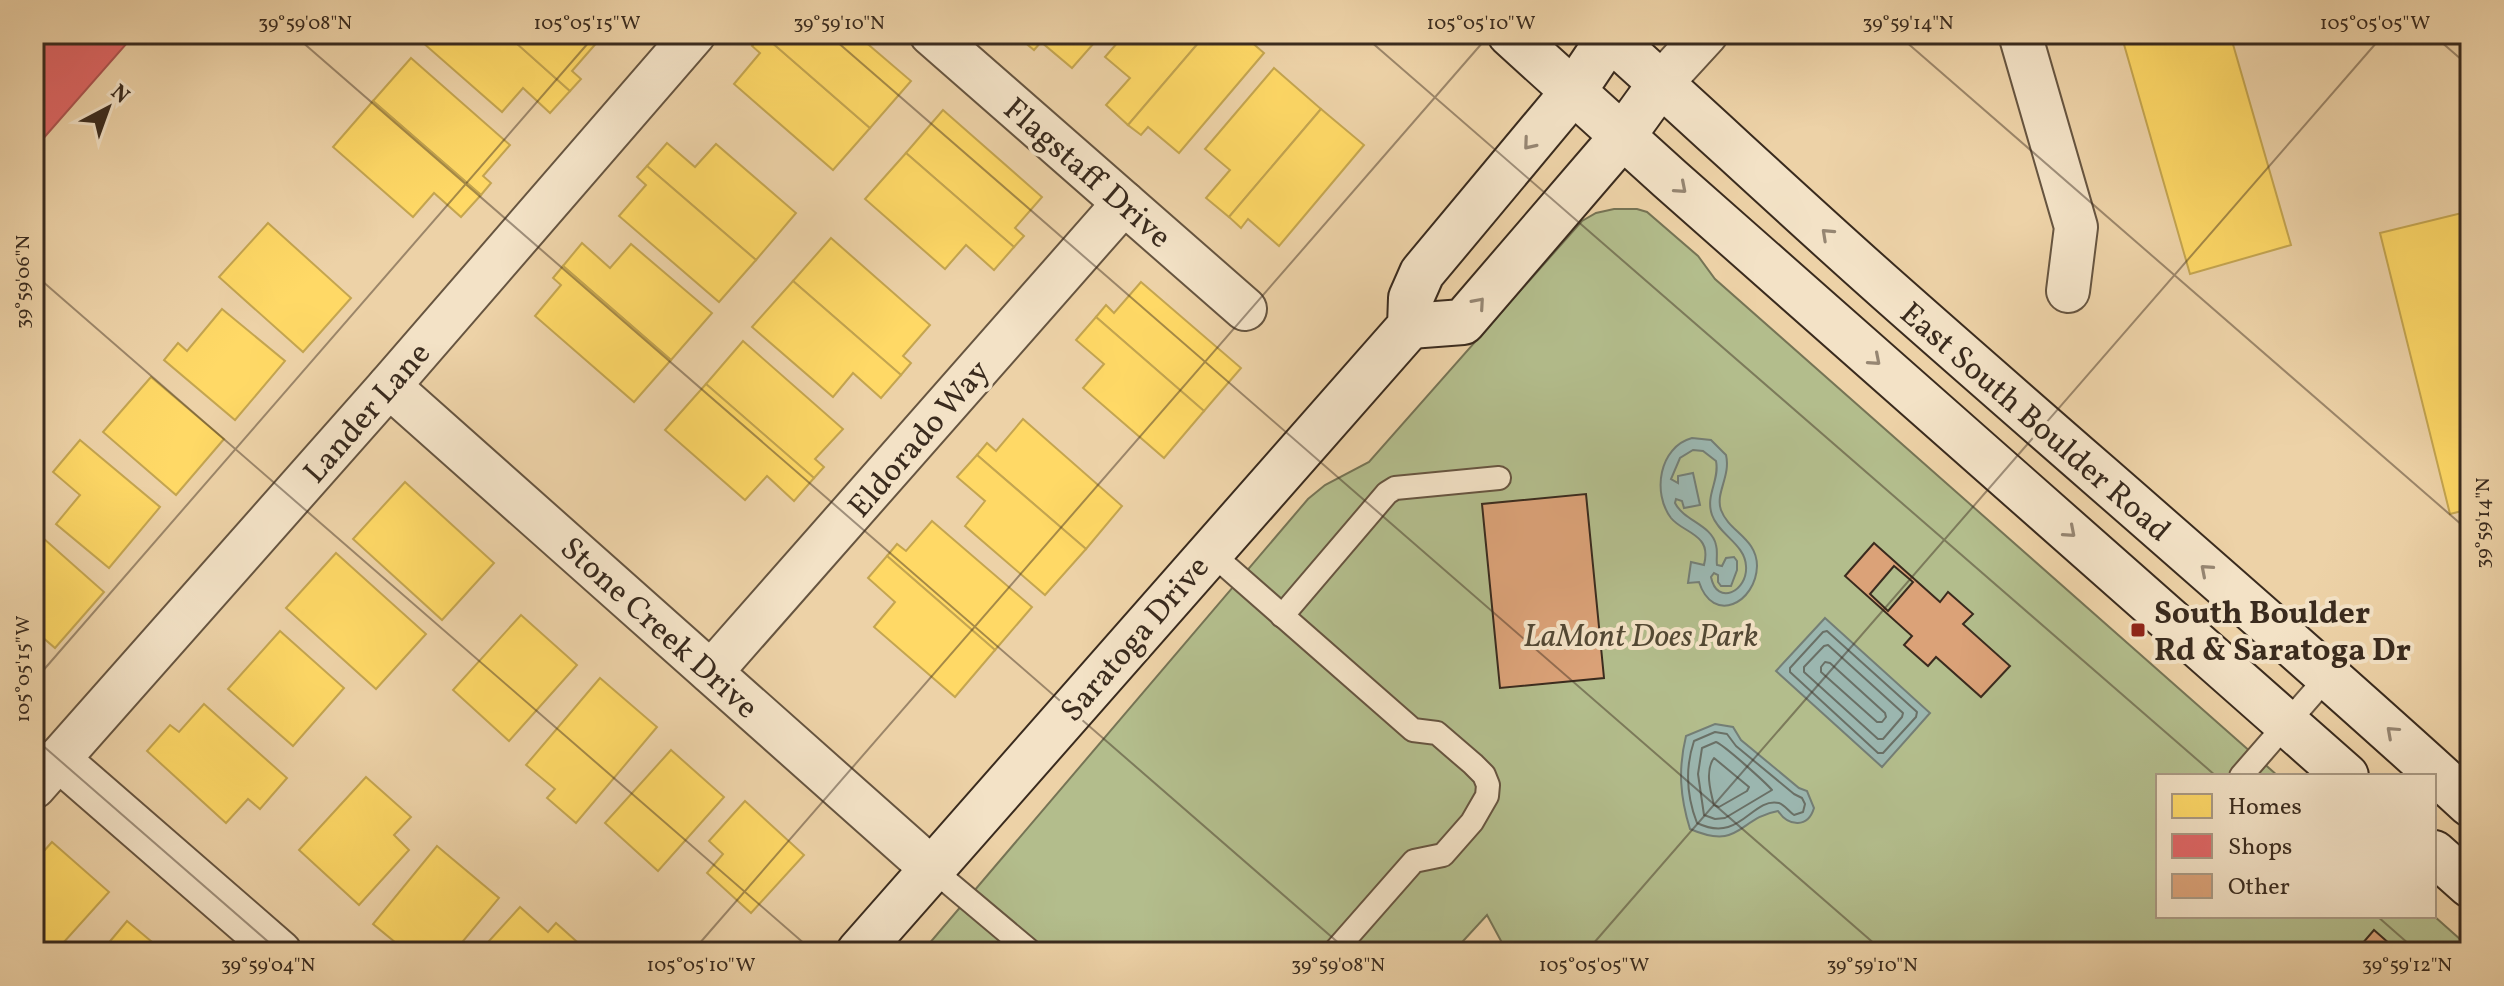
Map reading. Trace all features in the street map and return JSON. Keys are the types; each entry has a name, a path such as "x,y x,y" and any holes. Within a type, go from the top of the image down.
{"main road":[{"name":"East South Boulder Road","path":"1510,34 1622,137 2344,774"},
{"name":"East South Boulder Road","path":"1610,35 1885,287 2329,675 2470,804"},
{"path":"1610,35 1573,92 1422,273 1411,298 1410,326 1463,322 1622,137 1661,83"},
{"name":"Saratoga Drive","path":"859,952 1410,326"},
{"path":"2436,855 2470,885"}],"street":[{"name":"Lander Lane","path":"46,773 389,386 694,34"},
{"name":"Flagstaff Drive","path":"931,34 1245,309"},
{"path":"1661,83 1706,34"},
{"path":"2020,34 2076,227 2068,291"},
{"name":"Eldorado Way","path":"711,672 1124,203"},
{"name":"Stone Creek Drive","path":"389,386 931,868"},
{"path":"46,773 280,952"}],"lane":[{"path":"1282,616 1387,493 1395,488 1499,478"},
{"path":"1210,552 1413,730 1437,733 1484,775 1488,785 1482,808 1443,855 1414,861 1334,952"},
{"path":"2243,774 2329,675"},
{"path":"931,868 1031,952"}],"green space":[{"name":"LaMont Does Park","path":"1614,209 1647,212 1698,256 1715,279 2276,774 2156,774 2156,918 2436,918 2470,948 2470,952 1507,952 1487,915 1453,952 922,952 1308,499 1325,485 1369,462 1582,221 1596,213"}],"water":[{"path":"1692,438 1711,440 1726,455 1721,510 1748,542 1756,556 1757,566 1749,590 1733,604 1723,606 1714,603 1705,595 1699,582 1688,583 1691,562 1704,565 1705,550 1698,538 1671,518 1665,508 1661,484 1666,461 1681,443","holes":["1693,450 1703,451 1716,461 1717,468 1710,501 1712,515 1745,558 1745,575 1732,592 1719,591 1711,577 1714,573 1718,575 1721,586 1731,586 1737,561 1734,557 1726,558 1722,566 1717,565 1717,548 1713,538 1675,503 1676,499 1682,501 1684,508 1700,505 1693,473 1678,476 1678,483 1671,479 1680,458"]},
{"path":"1825,618 1930,713 1882,767 1776,671"},
{"path":"1715,724 1733,727 1741,740 1799,788 1807,791 1814,808 1811,815 1798,823 1787,820 1778,811 1730,835 1707,835 1690,829 1681,783 1686,736"}],"building: Homes":[{"path":"429,34 506,34 570,91 550,113 523,88 502,112 422,42"},
{"path":"506,34 592,34 599,40 572,71 581,79 570,91"},
{"path":"762,34 870,128 833,170 734,84 760,53 752,46"},
{"path":"762,34 856,34 911,81 870,128"},
{"path":"1027,34 1102,34 1072,68 1041,42 1034,50 1022,40"},
{"path":"1125,34 1206,34 1128,125 1106,105 1130,78 1105,57"},
{"path":"1206,34 1242,34 1264,53 1179,153 1148,127 1141,135 1128,125"},
{"path":"2121,34 2230,34 2291,245 2190,274"},
{"path":"411,58 510,145 483,176 491,183 481,195 373,101"},
{"path":"1274,68 1321,109 1229,217 1206,198 1230,170 1205,149"},
{"path":"373,101 481,195 461,217 434,193 413,217 333,147"},
{"path":"1321,109 1364,145 1279,246 1248,219 1241,228 1229,217"},
{"path":"943,110 1042,197 1015,228 1024,236 1014,247 906,153"},
{"path":"667,143 695,167 716,144 796,213 756,260 647,166"},
{"path":"906,153 1014,247 994,270 966,245 945,269 865,199"},
{"path":"647,166 756,260 719,302 619,216 646,185 637,177"},
{"path":"2470,211 2470,509 2450,514 2380,233"},
{"path":"268,223 351,298 303,352 219,277"},
{"path":"831,238 930,325 903,356 911,363 901,375 793,281"},
{"path":"582,243 610,268 631,244 712,313 671,360 563,266"},
{"path":"563,266 671,360 634,402 535,316 561,285 553,278"},
{"path":"793,281 901,375 881,398 853,373 833,397 752,327"},
{"path":"1141,282 1241,368 1204,411 1096,317 1106,305 1114,313"},
{"path":"222,309 285,361 235,420 164,360 178,343 187,351"},
{"path":"1096,317 1204,411 1164,458 1083,388 1104,364 1076,340"},
{"path":"743,341 843,429 815,459 824,467 814,478 706,384"},
{"path":"151,377 224,439 176,495 103,432"},
{"path":"706,384 814,478 794,501 767,476 745,500 665,430"},
{"path":"1023,419 1122,506 1086,549 977,455 987,443 996,451"},
{"path":"80,440 160,507 109,568 56,524 80,495 53,472"},
{"path":"977,455 1086,549 1045,595 965,526 985,501 957,477"},
{"path":"405,482 494,563 442,620 353,539"},
{"path":"932,521 1032,607 995,650 887,556 897,544 906,551"},
{"path":"34,530 104,592 55,648 34,630"},
{"path":"336,553 426,634 376,689 286,608"},
{"path":"887,556 995,650 955,697 874,627 895,602 868,578"},
{"path":"521,615 577,665 509,741 453,690"},
{"path":"280,631 344,688 293,746 228,689"},
{"path":"600,678 657,727 576,823 547,798 555,789 526,765"},
{"path":"204,704 287,778 260,809 248,799 226,823 147,751 170,725 179,732"},
{"path":"671,750 724,797 658,871 605,823"},
{"path":"366,777 411,817 394,835 409,850 359,905 299,850"},
{"path":"745,801 804,855 751,913 707,873 723,854 709,841"},
{"path":"52,842 109,892 55,952 34,952 34,862"},
{"path":"437,846 499,898 454,952 407,952 373,924"},
{"path":"520,907 548,932 556,923 585,949 583,952 479,952"},
{"path":"127,921 164,952 101,952"}],"building: Shops":[{"path":"34,34 118,34 128,42 34,149"}],"building: Other":[{"path":"1586,494 1604,678 1500,688 1482,504"},
{"path":"1874,543 1940,602 1948,592 1973,614 1963,624 2010,666 1981,697 1936,657 1928,666 1904,645 1912,636 1845,576","holes":["1894,566 1913,582 1888,611 1870,594"]},
{"path":"2374,930 2399,952 2355,952"}],"place":[{"name":"South Boulder Rd & Saratoga Dr","path":"2138,630"}]}
